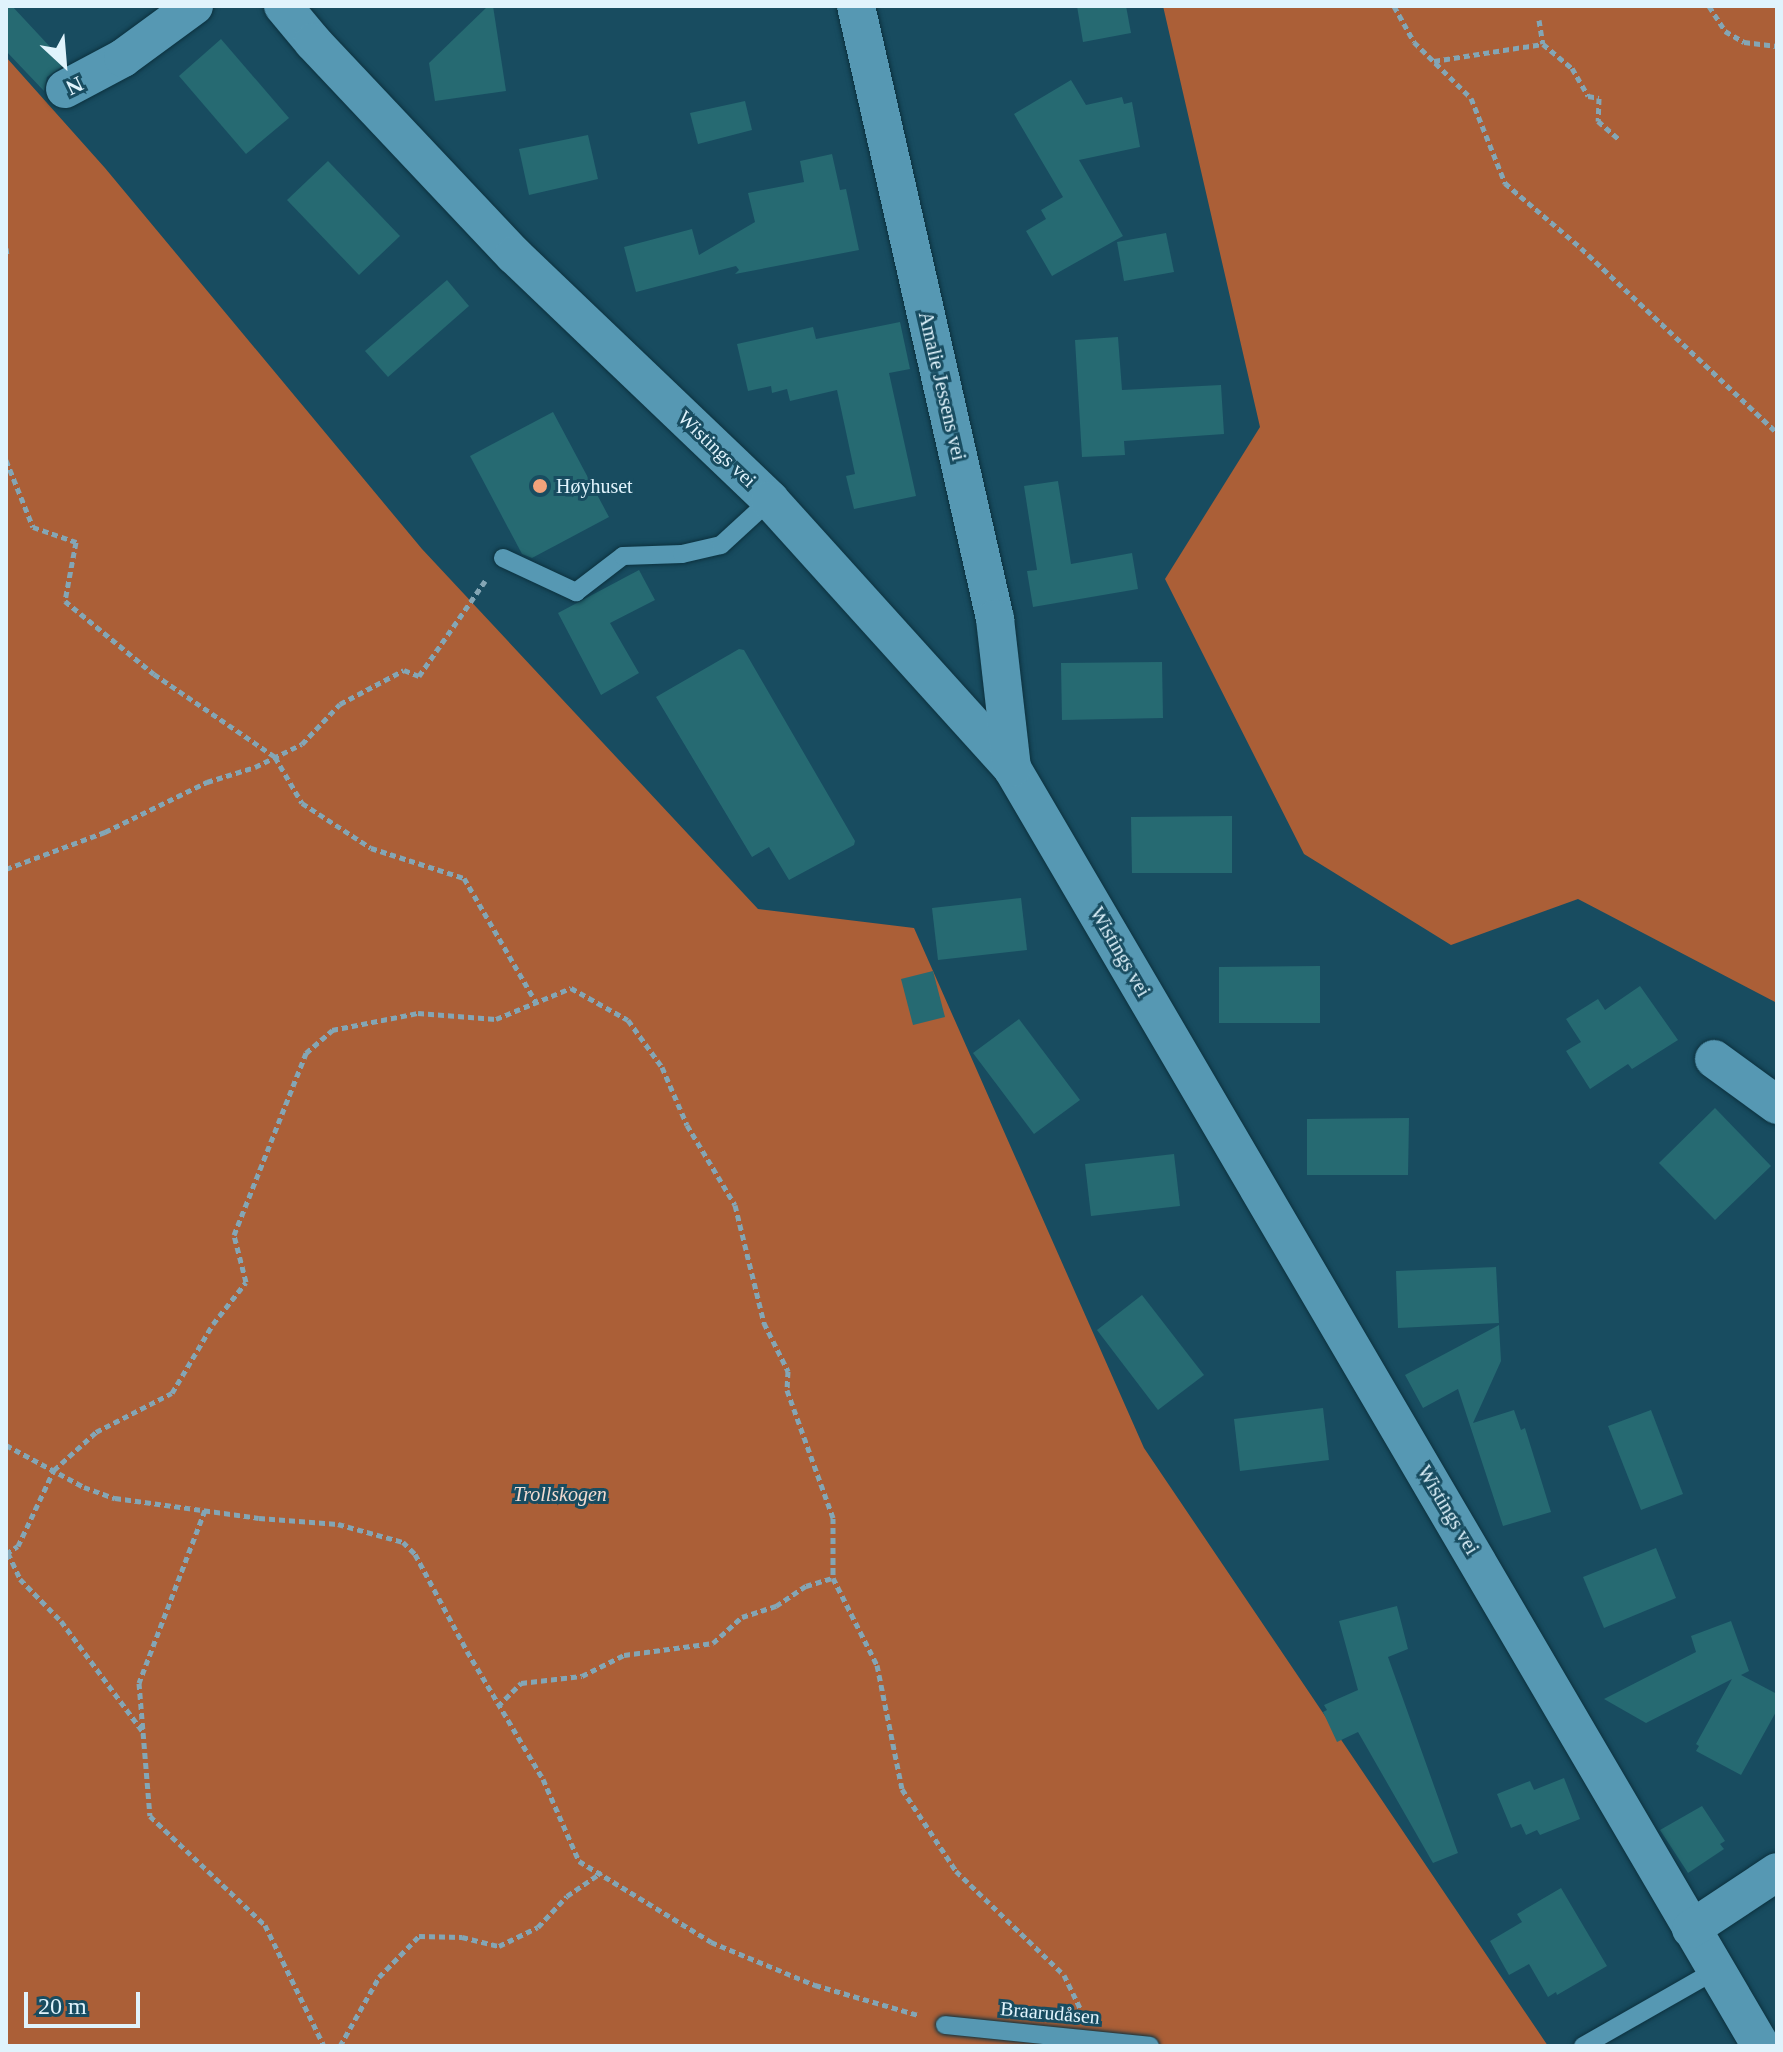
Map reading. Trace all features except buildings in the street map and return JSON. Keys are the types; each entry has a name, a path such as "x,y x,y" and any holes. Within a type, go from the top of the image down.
{"street":[{"path":"65,89 123,58 194,6"},
{"name":"Wistings vei","path":"283,6 313,42 514,255 770,500 1012,768 1761,2046"},
{"name":"Amalie Jessens vei","path":"856,6 995,619 1012,768"},
{"path":"1714,1059 1777,1105"},
{"path":"1691,1929 1777,1872"}],"lane":[{"path":"503,558 576,592 623,556 682,554 721,545 770,500"},
{"path":"1583,2046 1716,1970"},
{"name":"Braarudåsen","path":"945,2025 1150,2046"}],"path":[{"path":"1394,6 1414,42 1471,98 1505,183 1581,248 1777,433"},
{"path":"1709,6 1725,31 1744,42 1777,46"},
{"path":"1539,20 1543,44 1572,68 1588,96 1599,98 1598,121 1619,139"},
{"path":"1434,61 1543,44"},
{"path":"6,248 7,255"},
{"path":"6,460 33,527 76,542 65,601 154,674 275,757 302,803 371,848 464,878 536,1002"},
{"path":"6,869 105,832 207,782 275,757 302,744 340,704 404,670 419,676 503,558"},
{"path":"143,1733 61,1621 20,1579 7,1554 18,1546 54,1470 96,1432 172,1393 213,1324 246,1282 234,1235 306,1053 332,1030 418,1013 496,1019 571,988 595,998 628,1020 662,1067 687,1125 735,1205 764,1323 788,1371 787,1390 833,1518 833,1578 877,1665 902,1789 956,1871 1064,1975 1095,2040"},
{"path":"6,1445 84,1487 115,1498 259,1518 338,1524 403,1542 415,1554 498,1706 543,1779 579,1861 602,1872 711,1942 815,1985 898,2007 945,2025"},
{"path":"205,1510 139,1683 150,1816 265,1925 324,2046"},
{"path":"498,1706 521,1683 582,1676 624,1655 713,1643 742,1617 776,1606 806,1586 833,1578"},
{"path":"340,2046 379,1977 419,1936 462,1937 499,1946 538,1927 567,1896 602,1872"}],"green space":[{"path":"1163,6 1777,6 1777,1003 1578,899 1451,945 1304,854 1165,579 1260,427"},
{"name":"Trollskogen","path":"6,57 105,168 422,549 758,909 914,928 1144,1448 1548,2046 6,2046"}],"place":[{"name":"Høyhuset","path":"540,486"}]}
